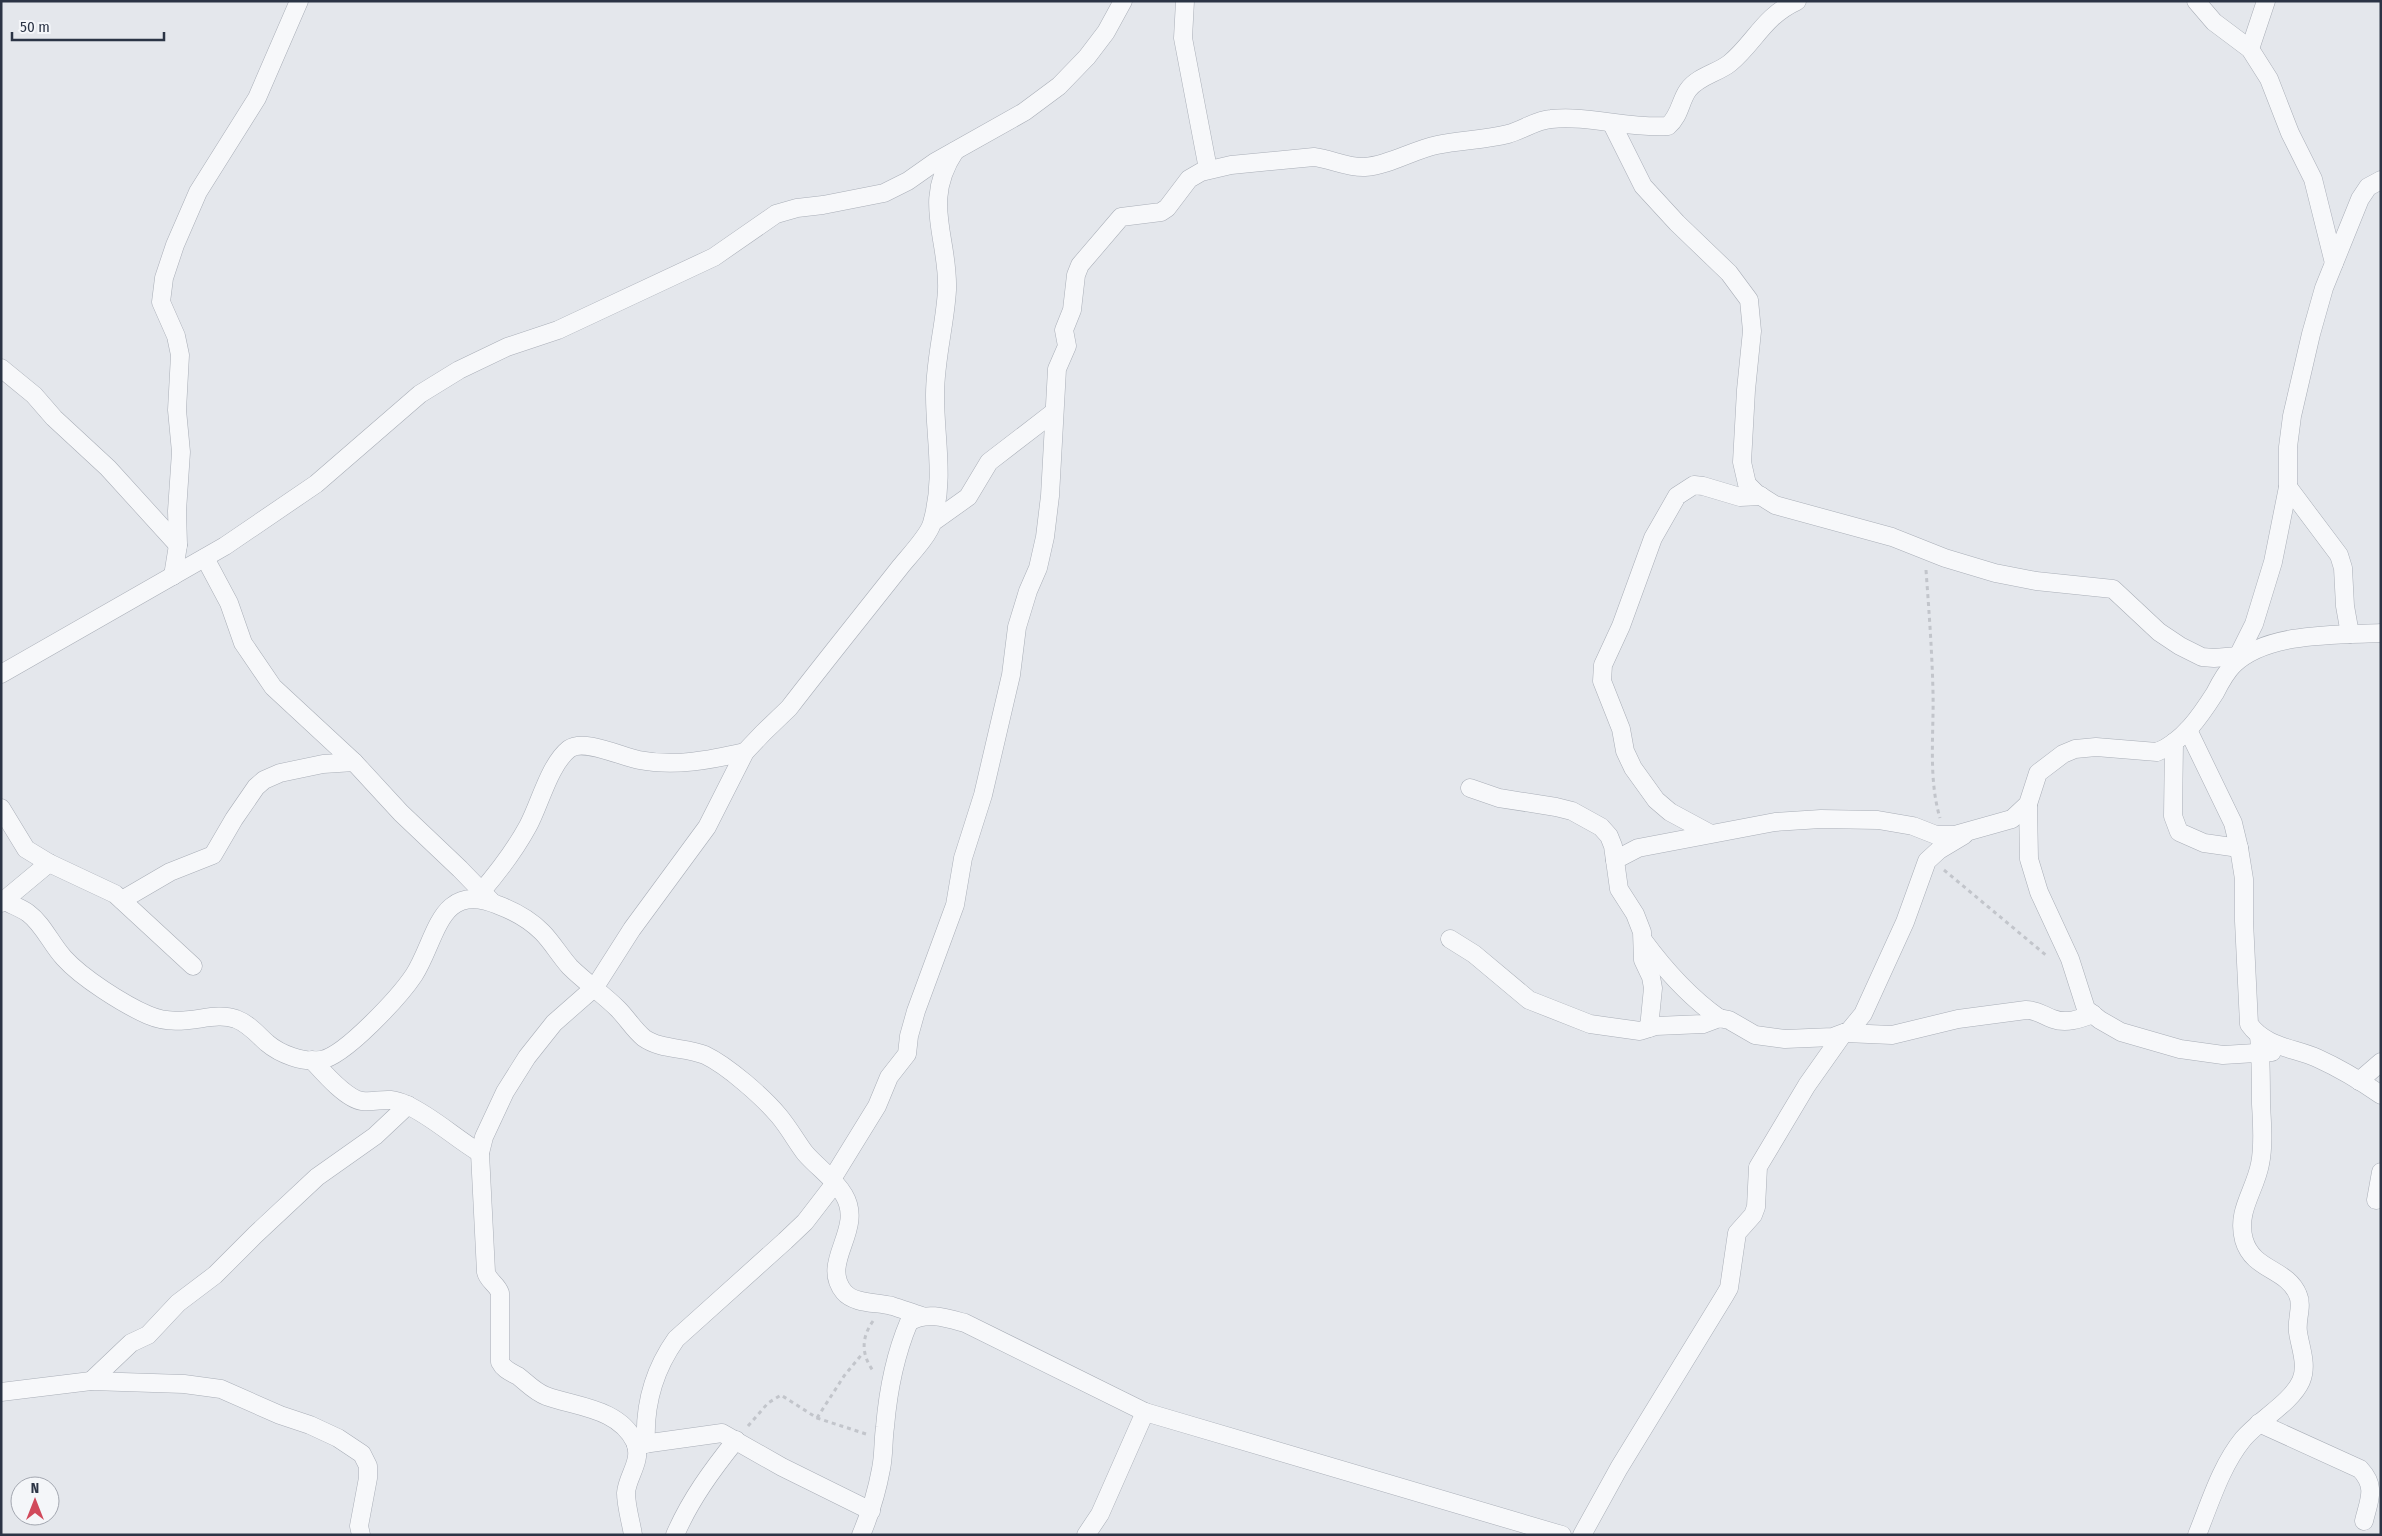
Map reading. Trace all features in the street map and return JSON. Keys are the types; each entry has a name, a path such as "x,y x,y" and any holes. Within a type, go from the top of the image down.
{"street":[{"path":"173,576 178,545 177,511 181,452 177,392 180,355 176,336 160,302 164,278 175,245 198,192 257,98 299,1"},
{"path":"1,674 205,558 316,484 420,394 459,370 507,347 558,330 714,257 776,214 797,208 884,193 908,181 955,151 1024,112 1059,86 1088,57 1106,32 1122,1"},
{"path":"1185,1 1183,38 1208,169"},
{"path":"634,1535 626,1493 641,1445 651,1396 664,1356 676,1339 805,1222 833,1181 877,1106 889,1077 907,1054 909,1036 916,1011 955,904 963,858 983,794 1011,675 1017,627 1028,591 1038,568 1045,537 1050,496 1057,369 1067,346 1064,330 1072,310 1076,276 1080,265 1121,217 1161,212 1167,208 1189,179 1208,169 1314,157 1327,158 1346,165 1370,166 1439,144 1470,142 1509,134 1550,119 1570,119 1645,127 1668,126 1680,111 1688,89 1705,77 1730,64 1757,31 1784,7 1797,1"},
{"path":"2196,1 2214,22 2250,49 2269,78 2290,133 2313,179 2334,263"},
{"path":"2250,49 2266,1"},
{"path":"1612,124 1643,186 1677,223 1729,273 1749,300 1752,331 1745,398 1742,462 1747,484 1760,496 1775,505 1892,537 1996,573 2036,581 2113,589 2159,632 2180,646 2202,657 2236,660 2266,647 2289,640 2323,635 2381,632"},
{"path":"933,522 938,488 940,450 935,394 937,352 946,290 938,223 938,188 946,165 955,151"},
{"path":"2381,180 2368,187 2360,199 2334,263 2311,334 2292,416 2288,447 2288,487 2273,562 2254,624 2236,660 2188,730 2174,742 2157,752 2096,747 2075,749 2062,754 2038,773 2028,804 2028,849 2034,875 2039,892 2070,959 2086,1009 2121,1032 2180,1049 2223,1055 2260,1044 2294,1050 2316,1058 2360,1081 2381,1095"},
{"path":"1,368 34,395 54,418 108,468 178,545"},
{"path":"641,1445 625,1428 612,1418 584,1405 544,1395 502,1366 499,1350 500,1293 486,1272 480,1153 484,1137 502,1099 527,1057 554,1023 595,987 632,929 707,827 745,752 789,708 933,522 968,497 989,462 1054,412"},
{"path":"1709,833 1670,812 1656,800 1633,768 1625,751 1621,729 1602,681 1603,665 1621,626 1653,538 1677,496 1694,485 1740,497 1760,496"},
{"path":"2288,487 2339,555 2343,568 2345,606 2350,634"},
{"path":"205,558 229,603 244,643 273,687 354,762 400,814 487,897 530,921 543,933 569,966 621,1011 643,1037 653,1043 702,1053 716,1061 766,1101 808,1156 846,1197 851,1214 851,1223 840,1251 836,1269 837,1282 846,1296 922,1316 943,1317 965,1323 1145,1412 1562,1535"},
{"path":"2188,730 2233,823 2244,879 2248,1017 2249,1024 2260,1044 2262,1140 2260,1163 2242,1212 2244,1239 2249,1252 2255,1260 2284,1278 2298,1295 2300,1304 2298,1332 2303,1370 2302,1380 2296,1389 2259,1423 2235,1450 2197,1535"},
{"path":"2174,742 2173,816 2179,832 2204,843 2239,848"},
{"path":"487,897 528,825 548,780 559,761 574,746 587,745 640,760 666,763 687,763 745,752"},
{"path":"122,900 170,872 213,855 234,819 256,787 264,780 280,773 323,764 354,762"},
{"path":"1470,788 1499,798 1556,807 1585,817 1601,827 1609,836 1621,894 1639,921 1643,940 1643,960 1651,977 1653,988 1649,1028"},
{"path":"1615,860 1638,848 1775,822 1859,819 1902,823 1936,835 1966,833 2012,819 2028,804"},
{"path":"1,808 26,849 49,863 96,884 122,900 193,966"},
{"path":"1582,1535 1619,1468 1726,1295 1729,1288 1737,1233 1754,1215 1756,1207 1758,1167 1802,1093 1844,1034 1863,1014 1905,922 1922,874 1931,857 1966,833"},
{"path":"49,863 3,902 30,914 52,944 78,971 146,1014 163,1021 177,1023 221,1018 237,1020 246,1024 272,1046 292,1056 312,1060 329,1058 370,1027 415,974 443,915 462,899 487,897"},
{"path":"1450,939 1474,954 1529,1000 1590,1024 1630,1031 1703,1024 1719,1018"},
{"path":"1643,940 1664,968 1694,1000 1719,1018 1729,1020 1755,1035 1785,1039 1816,1039 1844,1034 1892,1035 1958,1019 2026,1010 2037,1010 2054,1020 2064,1022 2093,1014"},
{"path":"312,1060 337,1085 360,1101 389,1099 408,1105 480,1153"},
{"path":"2360,1081 2381,1062"},
{"path":"91,1381 131,1343 148,1335 178,1304 216,1275 255,1235 317,1177 375,1136 408,1105"},
{"path":"2376,1200 2381,1172"},
{"path":"861,1535 871,1510 882,1468 891,1388 901,1341 909,1322 922,1316"},
{"path":"1,1392 91,1381 184,1384 221,1389 338,1438 362,1454 368,1466 368,1478 359,1526 361,1535"},
{"path":"1086,1535 1100,1514 1145,1412"},
{"path":"2259,1423 2360,1469 2369,1478 2371,1488 2364,1521"},
{"path":"641,1445 722,1433 782,1467 871,1510"},
{"path":"675,1535 686,1510 703,1482 736,1440"}],"path":[{"path":"1925,550 1933,692 1933,764 1936,797 1946,835"},
{"path":"1931,857 1994,914 2049,957"},
{"path":"886,1305 867,1329 864,1352 865,1358 876,1374 891,1388"},
{"path":"818,1418 844,1376 864,1352"},
{"path":"736,1440 776,1396 785,1396 799,1408 835,1426 884,1438"}]}
